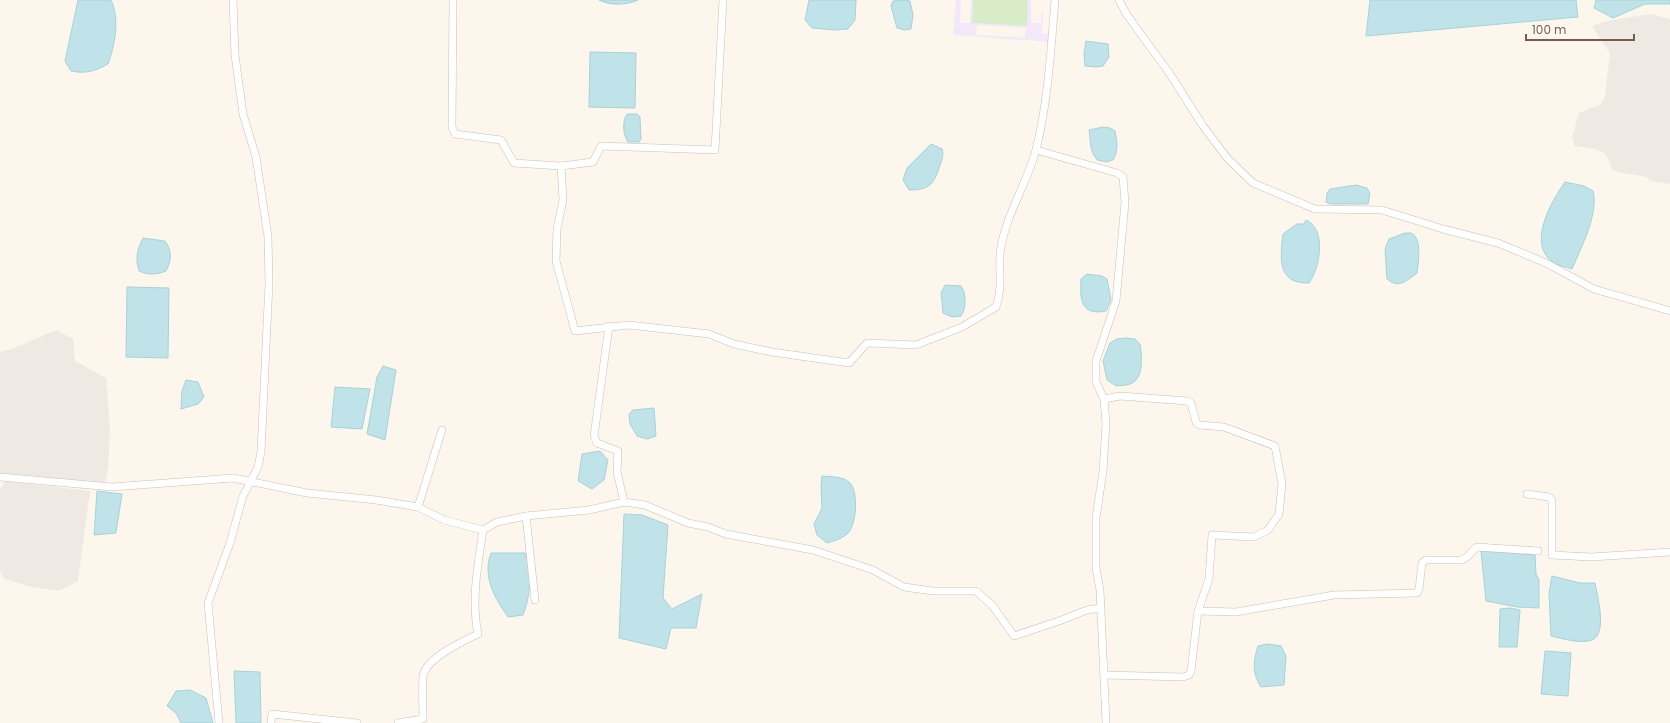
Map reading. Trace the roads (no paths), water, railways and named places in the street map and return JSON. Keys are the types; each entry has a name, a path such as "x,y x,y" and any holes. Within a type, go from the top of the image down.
{"street":[{"path":"219,723 208,603 230,543 243,496 249,481 258,467 261,452 269,283 268,237 256,157 243,114 235,55 233,0"},
{"path":"453,0 452,127 454,134 501,140 514,164 561,166 592,162 601,146 715,150 723,0"},
{"path":"561,166 563,200 557,229 556,261 573,329 578,331 610,326 629,325 709,334 742,346 849,363 867,343 916,345 962,327 996,307 1001,293 1001,248 1016,199 1036,150 1045,100 1055,0"},
{"path":"1119,0 1127,15 1170,74 1203,126 1228,159 1254,183 1315,208 1382,210 1498,244 1546,263 1594,289 1670,311"},
{"path":"1036,150 1117,173 1123,177 1125,203 1116,301 1096,360 1096,382 1104,399 1106,424 1103,471 1096,518 1096,568 1101,608 1106,723"},
{"path":"610,326 594,436 598,443 618,451 617,472 624,502"},
{"path":"1104,399 1120,396 1187,401 1191,403 1196,422 1199,425 1224,428 1275,446 1282,484 1280,514 1268,530 1254,537 1212,535 1209,579 1198,611 1191,670 1189,675 1183,677 1104,675"},
{"path":"418,507 442,430"},
{"path":"0,477 112,488 233,478 306,493 376,500 418,507 444,520 483,530 497,522 526,516 589,510 624,502 645,505 688,523 708,527 726,534 813,550 872,570 904,587 933,590 976,591 992,605 1014,636 1087,610 1101,608"},
{"path":"1527,494 1549,497 1552,500 1552,555 1591,557 1670,552"},
{"path":"526,516 535,600"},
{"path":"398,723 423,719 423,674 429,663 459,642 478,634 476,622 477,570 483,530"},
{"path":"1198,611 1236,612 1334,595 1417,593 1419,589 1422,563 1426,560 1462,560 1467,558 1472,550 1477,547 1538,551"},
{"path":"271,723 272,714 358,723"}],"water":[{"path":"78,0 111,0 114,7 116,23 113,49 108,64 86,72 71,71 65,61"},
{"path":"599,0 638,0 618,4"},
{"path":"809,0 856,0 855,20 848,29 835,30 812,28 805,20"},
{"path":"1370,0 1576,0 1578,17 1366,36"},
{"path":"1596,0 1670,0 1670,4 1645,4 1613,18 1594,8"},
{"path":"893,1 910,1 913,15 911,29 904,30 897,28 891,6"},
{"path":"1086,41 1108,44 1109,57 1103,66 1085,66 1084,53"},
{"path":"590,52 636,53 635,108 589,107"},
{"path":"627,114 637,114 640,117 641,139 639,142 628,142 626,139 624,124"},
{"path":"1103,127 1110,128 1115,131 1117,142 1117,149 1113,160 1107,162 1097,160 1091,149 1090,142 1089,130"},
{"path":"931,144 942,149 943,151 943,156 936,177 930,185 922,189 909,190 903,180 907,168"},
{"path":"1565,182 1584,186 1593,191 1594,200 1594,210 1588,230 1572,269 1554,263 1546,255 1542,246 1541,235 1548,212 1559,190"},
{"path":"1356,185 1367,188 1370,194 1368,204 1330,204 1326,202 1327,193 1330,189"},
{"path":"1306,220 1313,225 1317,232 1320,249 1316,268 1309,283 1291,279 1286,274 1281,260 1283,234 1297,224 1304,224"},
{"path":"1405,233 1411,233 1415,236 1418,245 1419,257 1417,273 1399,284 1391,282 1387,279 1385,249 1389,239"},
{"path":"143,238 165,241 170,252 169,263 166,271 152,274 139,271 137,254"},
{"path":"1087,274 1102,276 1107,279 1111,300 1106,311 1091,311 1083,304 1081,279"},
{"path":"945,285 961,286 963,289 965,301 961,316 952,317 943,313 941,293"},
{"path":"127,287 169,288 168,358 126,357"},
{"path":"1117,339 1135,339 1140,344 1142,360 1139,376 1132,383 1116,386 1107,380 1103,361 1110,343"},
{"path":"383,366 396,370 385,440 367,434 377,377"},
{"path":"186,380 198,382 204,397 198,404 181,409 182,391"},
{"path":"335,387 370,389 362,429 331,427"},
{"path":"654,408 656,436 647,439 637,436 630,424 629,414 633,410"},
{"path":"600,451 608,460 604,480 592,489 578,481 582,454"},
{"path":"822,476 840,478 849,482 854,492 856,508 853,524 847,534 835,541 827,543 817,535 814,524 822,508"},
{"path":"97,491 122,494 116,533 94,535"},
{"path":"624,514 642,515 668,525 663,598 672,609 702,594 696,628 671,628 666,649 619,638"},
{"path":"1481,551 1535,555 1536,574 1539,580 1539,608 1517,607 1486,601"},
{"path":"491,553 525,553 529,567 530,584 523,615 508,617 499,603 491,587 489,579 488,570"},
{"path":"1552,576 1580,583 1595,583 1601,622 1600,630 1597,636 1592,640 1577,641 1551,636 1549,593"},
{"path":"1510,608 1520,610 1517,647 1499,647 1500,609"},
{"path":"1267,644 1281,646 1286,656 1284,685 1261,687 1258,682 1254,667 1255,657 1258,646"},
{"path":"1545,651 1571,653 1568,696 1541,694"},
{"path":"234,671 260,672 261,723 236,723"},
{"path":"190,690 206,698 213,723 181,723 176,713 167,706 176,691"}]}
